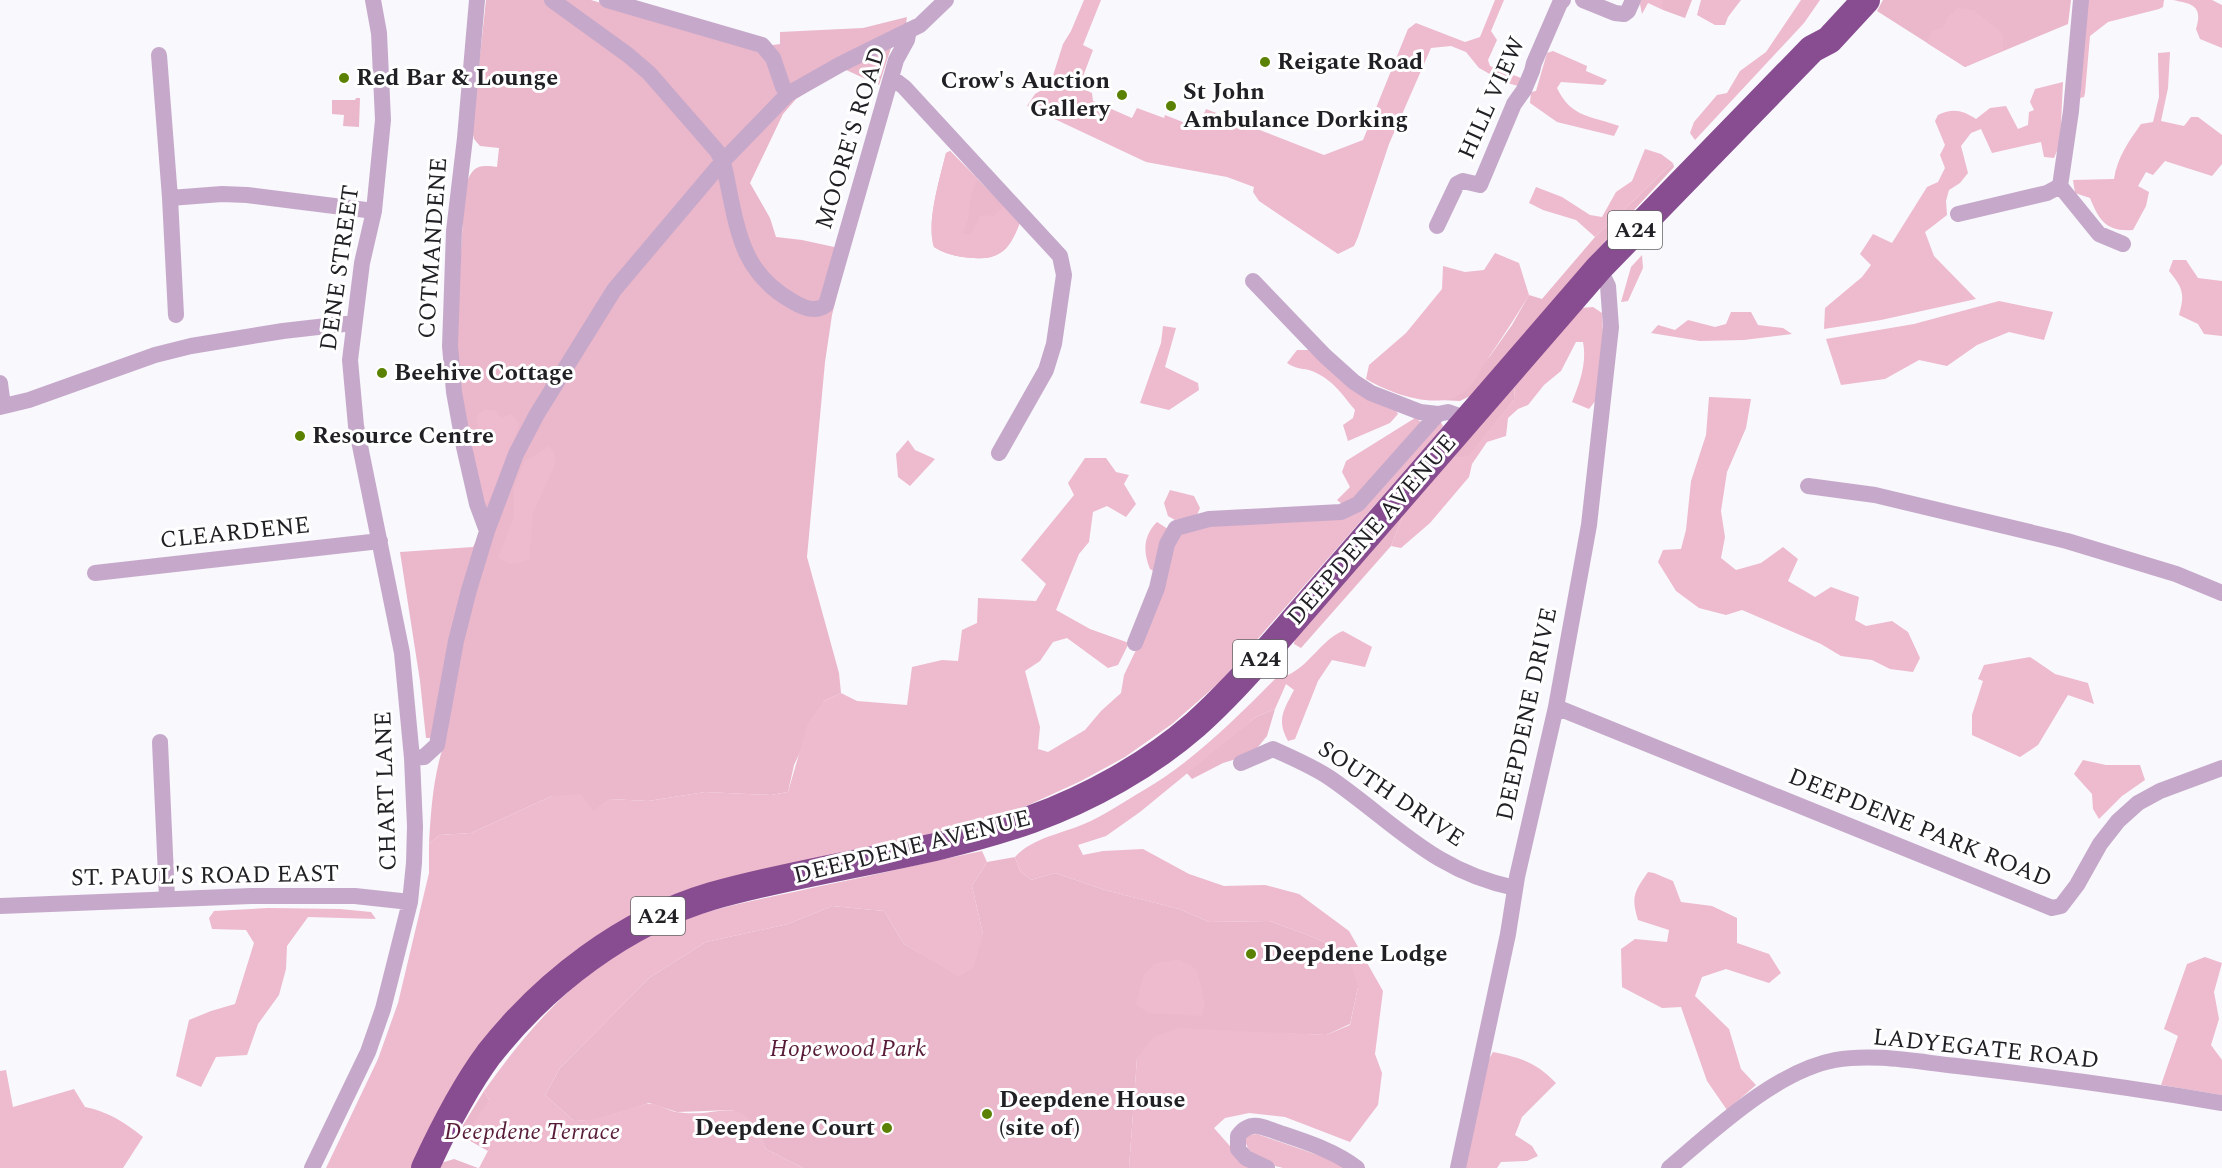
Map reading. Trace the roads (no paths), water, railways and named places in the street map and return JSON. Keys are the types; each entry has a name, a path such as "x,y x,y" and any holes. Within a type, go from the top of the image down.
{"highway":[{"name":"A24","path":"1812,49 1820,31 1843,0"},
{"name":"A24","path":"1812,49 1829,40 1866,0"},
{"name":"DEEPDENE AVENUE","path":"425,1168 452,1112 489,1055 526,1013 570,972 607,946 663,914 711,897 946,843 1034,818 1116,779 1193,726 1234,688 1599,268 1812,49"}],"street":[{"name":"DENE STREET","path":"373,0 379,33 383,120 374,211 362,263 350,360 356,426 380,541"},
{"name":"COTMANDENE","path":"477,0 455,222 450,346 454,392 464,447 477,504 487,531"},
{"path":"552,0 614,44 649,73 704,135 723,161"},
{"path":"607,0 762,45 773,58 783,87 788,94"},
{"name":"MOORE'S ROAD","path":"723,161 735,225 742,245 760,276 778,293 809,309 819,310 826,305 891,77 909,30 920,25 946,0"},
{"name":"HILL VIEW","path":"1437,226 1456,184 1463,181 1480,184 1514,104 1524,90 1563,0"},
{"path":"1583,0 1615,13 1624,14 1633,0"},
{"path":"2081,0 2071,111 2060,186 2099,234 2123,244"},
{"path":"412,758 424,757 437,745 456,641 487,531 516,454 537,414 614,290 723,161 788,94 909,30"},
{"path":"159,55 176,315"},
{"path":"891,77 904,87 1060,256 1065,274 1054,344 1047,370 999,453"},
{"path":"1958,214 2047,193 2060,186"},
{"path":"170,198 222,194 247,195 374,211"},
{"name":"DEEPDENE DRIVE","path":"1458,1168 1508,934 1515,888 1556,707 1589,525 1611,327 1608,286 1599,268"},
{"name":"DEEPDENE AVENUE","path":"1253,281 1305,337 1354,382 1371,393 1420,412 1438,414 1448,412 1468,419"},
{"path":"0,383 2,406 29,400 155,355 191,346 283,331 353,323"},
{"name":"DEEPDENE AVENUE","path":"1135,643 1157,588 1167,544 1176,528 1209,519 1341,512 1358,504 1438,414"},
{"path":"1808,486 1875,495 2067,541 2176,574 2222,593"},
{"name":"CLEARDENE","path":"95,573 380,541"},
{"name":"CHART LANE","path":"312,1168 368,1052 383,1009 410,902 415,826 412,758 402,653 380,541"},
{"name":"DEEPDENE PARK ROAD","path":"1556,707 2052,908 2061,906 2077,885 2100,844 2118,821 2138,803 2160,791 2222,768"},
{"path":"160,742 167,898"},
{"name":"SOUTH DRIVE","path":"1241,763 1273,749 1305,763 1330,778 1424,850 1490,882 1515,888"},
{"name":"ST. PAUL'S ROAD EAST","path":"0,906 167,898 355,896 410,902"},
{"name":"LADYEGATE ROAD","path":"1669,1168 1751,1101 1802,1071 1834,1060 1875,1058 1917,1061 2015,1072 2222,1102"},
{"path":"1267,1168 1246,1158 1238,1149 1238,1136 1249,1126 1259,1126 1334,1154 1357,1168"}],"place":[{"name":"Reigate Road","path":"1265,62"},
{"name":"Red Bar & Lounge","path":"344,78"},
{"name":"Crow's Auction Gallery","path":"1122,95"},
{"name":"St John Ambulance Dorking","path":"1171,106"},
{"name":"Beehive Cottage","path":"382,373"},
{"name":"Resource Centre","path":"300,436"},
{"name":"Deepdene Lodge","path":"1251,954"},
{"name":"Deepdene House (site of)","path":"987,1114"},
{"name":"Deepdene Court","path":"887,1128"}],"park label":[{"name":"Hopewood Park","path":"848,1049"},
{"name":"Deepdene Terrace","path":"532,1132"}]}
